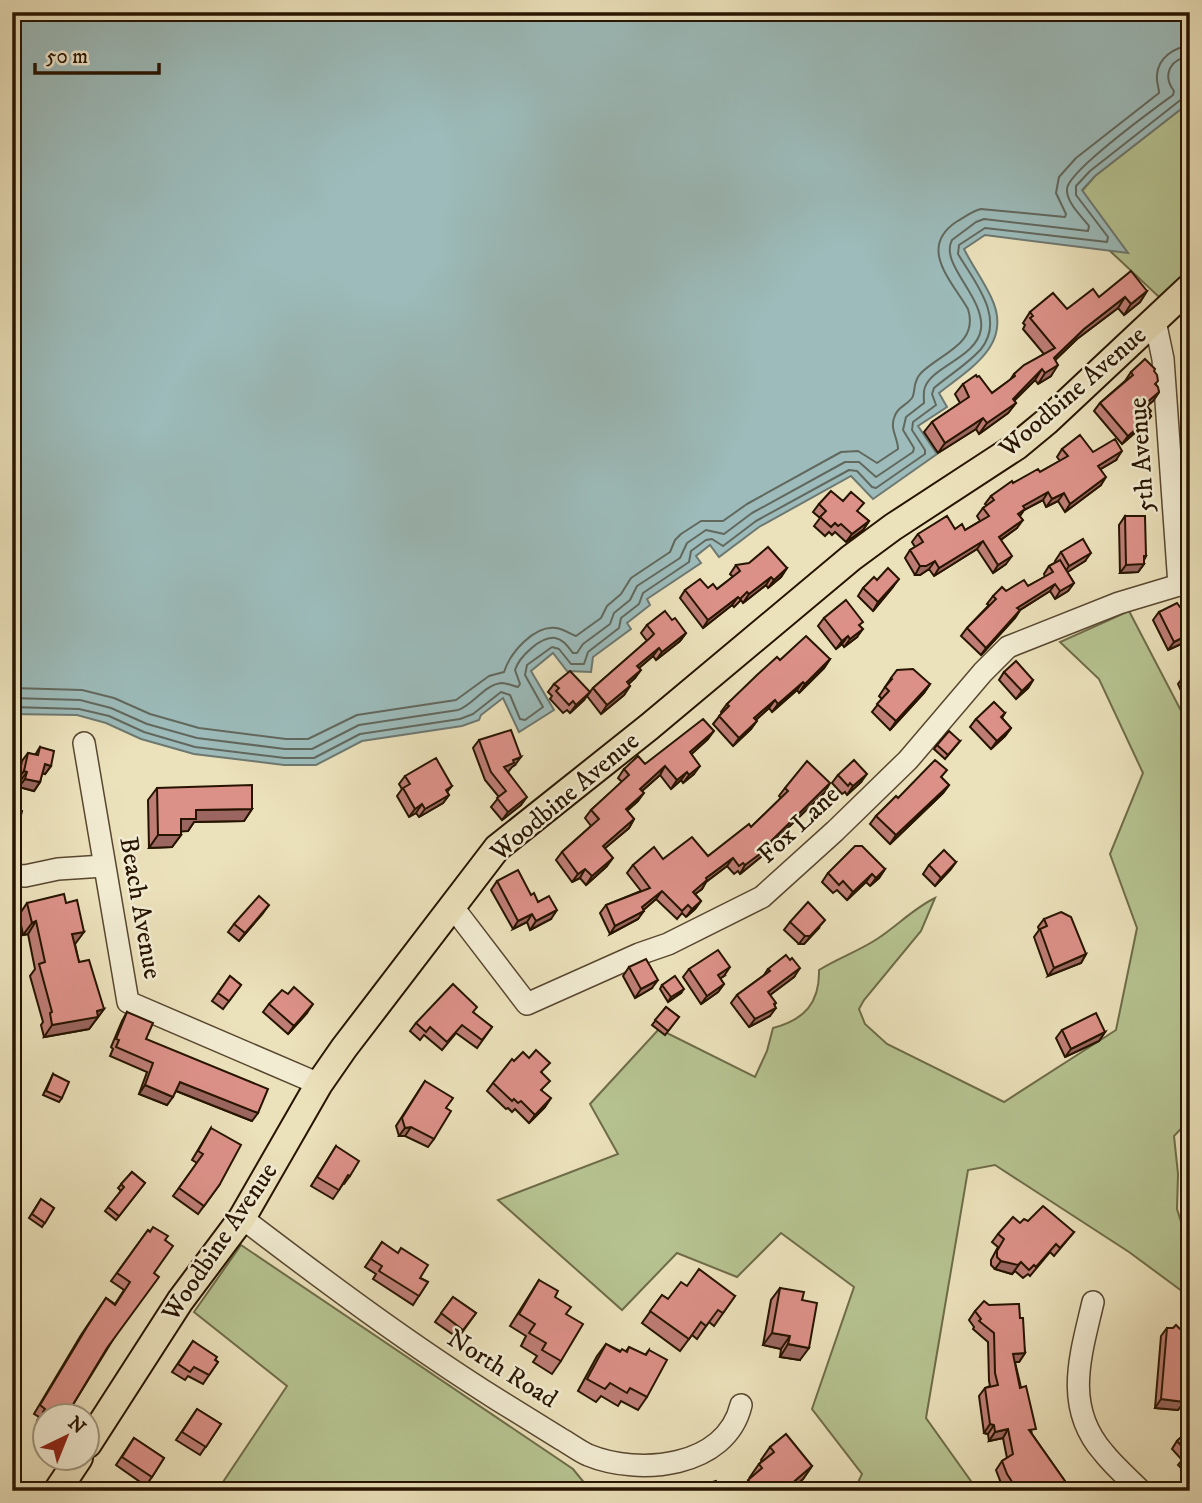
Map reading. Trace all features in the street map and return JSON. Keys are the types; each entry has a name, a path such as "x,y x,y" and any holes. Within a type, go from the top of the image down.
{"main road":[{"name":"Woodbine Avenue","path":"102,1422 180,1301 242,1218 319,1084 351,1038 497,848 649,727 851,558 893,527 1017,446 1190,287"},
{"path":"57,1491 70,1472"}],"street":[{"name":"5th Avenue","path":"1155,321 1163,359 1187,586"},
{"name":"Fox Lane","path":"452,906 527,1004 639,954 668,944 762,897 908,760 983,672 1008,647 1119,603 1187,586"},
{"name":"Beach Avenue","path":"84,743 128,1002 319,1084"},
{"path":"12,875 25,876 58,869 104,866"},
{"name":"North Road","path":"242,1218 332,1288 408,1342 587,1455 623,1465 661,1466 691,1457 706,1450 726,1433 736,1421 741,1405"},
{"path":"1093,1302 1080,1360 1077,1390 1087,1423 1101,1450 1141,1491"}],"green space":[{"path":"1190,102 1190,270 1159,297 1109,250 1127,252 1082,191 1095,176"},
{"path":"1129,611 1190,728 1190,1119 1174,1136 1178,1174 1177,1209 1184,1231 1190,1226 1190,1297 1129,1252 995,1165 968,1170 926,1418 978,1491 854,1491 862,1474 812,1409 854,1287 781,1233 737,1277 677,1253 622,1310 498,1200 618,1154 590,1104 659,1029 755,1077 767,1051 773,1028 801,1015 813,1001 819,982 819,970 870,943 935,898 921,931 859,1009 865,1024 887,1044 1004,1102 1116,1030 1137,928 1110,854 1143,773 1099,679 1060,642"},
{"path":"241,1245 573,1469 591,1491 217,1491 287,1386 194,1312"}],"water":[{"path":"12,12 1190,12 1190,71 1182,76 1190,86 1190,102 1095,176 1082,190 1128,253 985,235 964,249 991,297 997,314 997,328 986,353 939,393 947,407 918,426 937,454 873,499 851,476 759,527 719,557 710,545 696,556 701,563 647,599 650,605 627,623 631,629 593,657 591,672 567,671 553,653 531,671 554,710 519,732 503,698 481,715 479,720 462,726 362,741 316,765 284,765 194,754 141,739 106,723 77,715 12,714"}],"building":[{"path":"1131,271 1147,291 1131,304 1125,297 1084,329 1054,358 1058,365 1045,373 1042,369 1013,399 1016,403 987,423 983,418 945,443 932,422 969,397 963,384 976,375 992,393 1015,376 1024,365 1055,348 1030,318 1033,316 1030,312 1053,293 1067,309 1093,289 1099,297"},
{"path":"1145,359 1155,369 1158,381 1155,384 1159,392 1145,404 1151,411 1151,416 1128,436 1100,403 1133,375 1131,372"},
{"path":"1080,435 1093,452 1115,439 1122,451 1098,466 1106,477 1070,504 1064,493 1052,499 1048,492 1023,506 1025,509 1018,514 1023,520 999,537 1012,556 998,565 983,541 939,568 935,561 920,566 910,550 923,542 918,534 947,516 955,529 962,524 965,530 989,516 983,508 994,500 991,496 1012,481 1013,483 1038,469 1040,472 1068,456 1062,449"},
{"path":"831,491 843,501 851,492 864,503 857,511 869,521 852,534 841,524 838,526 835,523 831,527 820,517 826,511 819,504"},
{"path":"1125,516 1145,516 1144,564 1126,565"},
{"path":"1083,539 1091,553 1069,566 1061,552"},
{"path":"768,547 787,568 774,580 771,577 749,594 747,592 740,599 738,597 708,620 685,590 700,579 708,588 713,584 717,589 740,571 736,565 749,563"},
{"path":"1060,560 1074,583 1060,591 1055,584 1017,608 1020,610 986,648 967,628 996,599 993,596 1002,587 1006,591 1024,580 1028,586 1053,572 1049,566"},
{"path":"888,568 899,579 878,602 863,588 874,577 877,580"},
{"path":"846,600 863,622 859,625 863,629 850,639 848,636 842,641 824,618"},
{"path":"1177,603 1180,607 1189,603 1190,605 1190,634 1174,642 1159,612"},
{"path":"665,611 672,620 675,618 686,633 662,652 659,648 637,666 641,670 627,682 630,686 607,705 593,688 654,634 647,625"},
{"path":"806,636 830,659 805,684 803,682 778,704 775,700 754,718 757,721 739,738 719,716 729,706 727,704 757,675 777,657 780,660"},
{"path":"1016,661 1033,680 1022,691 1004,672"},
{"path":"913,669 930,684 896,721 877,704 889,691 885,687 897,670"},
{"path":"570,671 590,692 576,705 573,701 569,705 556,691 559,688 554,684"},
{"path":"1190,675 1190,696 1188,696 1181,680"},
{"path":"994,702 1005,713 1001,717 1011,728 997,741 976,719"},
{"path":"703,719 714,731 690,752 700,766 677,780 665,766 640,789 644,793 626,809 634,819 603,846 613,858 592,876 585,869 578,874 562,852 599,819 591,810 629,775 624,769 638,756 645,764"},
{"path":"511,730 521,757 504,767 527,797 508,812 497,798 506,791 491,772 479,740"},
{"path":"949,731 960,741 948,755 937,745"},
{"path":"40,747 54,751 51,766 45,764 40,782 25,779 28,753 38,755"},
{"path":"436,758 452,786 446,790 449,795 425,809 422,804 415,809 403,788 410,784 405,776"},
{"path":"854,760 867,774 853,786 850,783 848,786 838,775"},
{"path":"935,760 947,770 941,777 949,785 896,835 876,816"},
{"path":"807,761 830,783 766,846 768,848 745,865 743,863 739,866 733,858 706,878 693,892 701,901 692,909 688,905 682,911 662,891 642,907 644,911 615,926 606,905 650,888 633,865 654,847 663,859 692,837 708,856 749,824 751,827 788,791 785,788"},
{"path":"252,785 252,809 196,810 196,819 181,819 181,835 158,835 157,788"},
{"path":"12,809 22,811 18,828 12,826"},
{"path":"855,846 862,846 885,869 876,878 872,874 853,892 843,881 839,885 828,873"},
{"path":"944,850 956,862 941,878 929,865"},
{"path":"518,870 531,895 534,893 538,902 549,896 557,910 536,921 532,914 518,921 497,881"},
{"path":"64,894 66,903 77,900 84,932 72,934 79,962 89,960 104,1009 97,1011 98,1017 52,1025 52,1012 39,964 45,962 36,921 32,923 27,903"},
{"path":"259,896 269,905 245,933 234,924"},
{"path":"808,902 825,920 810,936 805,936 790,922"},
{"path":"1061,912 1071,917 1086,954 1054,968 1040,929 1047,926 1044,919"},
{"path":"718,950 730,967 718,975 724,984 707,996 689,969"},
{"path":"786,955 800,968 768,992 776,1003 776,1008 755,1019 737,995 770,971 768,969"},
{"path":"646,959 658,980 641,989 629,967"},
{"path":"230,976 241,985 229,1001 218,993"},
{"path":"675,976 684,989 671,997 662,985"},
{"path":"453,984 477,1007 473,1012 492,1027 482,1040 462,1025 447,1042 430,1027 426,1032 416,1023"},
{"path":"294,987 313,1004 294,1026 269,1004 282,990 288,994"},
{"path":"666,1007 679,1017 668,1031 655,1020"},
{"path":"127,1012 153,1023 146,1039 268,1089 258,1113 180,1082 173,1097 145,1085 153,1063 116,1047 119,1040 116,1039"},
{"path":"1096,1013 1105,1032 1071,1049 1062,1030"},
{"path":"536,1050 550,1063 541,1072 550,1081 541,1090 551,1098 535,1115 521,1101 512,1101 493,1083 512,1059 514,1061 523,1052 529,1058"},
{"path":"53,1074 69,1082 62,1098 46,1091"},
{"path":"425,1081 453,1098 446,1108 451,1111 434,1139 411,1127 405,1128 402,1118"},
{"path":"211,1128 241,1145 220,1184 204,1206 179,1188 203,1154 198,1151"},
{"path":"336,1146 359,1161 339,1190 317,1177"},
{"path":"132,1172 145,1183 119,1216 108,1207 124,1187 121,1184"},
{"path":"41,1199 54,1208 45,1223 32,1214"},
{"path":"1043,1206 1074,1232 1060,1248 1056,1244 1036,1267 1034,1265 1029,1270 1021,1262 1018,1265 1001,1261 997,1257 997,1251 1004,1239 998,1234 1013,1217 1020,1223 1024,1219 1028,1221"},
{"path":"153,1227 168,1236 165,1240 173,1246 154,1273 159,1277 107,1348 74,1402 42,1402 106,1298 115,1305 130,1282 117,1273 148,1230 150,1232"},
{"path":"382,1242 398,1253 401,1248 428,1265 420,1278 428,1282 419,1296 379,1271 382,1266 371,1259"},
{"path":"699,1269 735,1296 723,1313 718,1310 706,1326 701,1322 689,1339 650,1311 662,1295 668,1299 681,1282 687,1286"},
{"path":"539,1280 558,1291 555,1297 571,1307 566,1314 583,1324 561,1361 542,1350 546,1343 529,1333 535,1324 519,1314"},
{"path":"780,1288 804,1292 802,1300 817,1303 809,1348 788,1344 790,1336 772,1333"},
{"path":"453,1297 476,1313 463,1330 441,1313"},
{"path":"984,1301 989,1305 1019,1304 1020,1318 1023,1318 1025,1353 1013,1354 1020,1388 1026,1386 1036,1429 1029,1430 1067,1484 1057,1491 1037,1491 1032,1483 1018,1491 1002,1461 1013,1454 1008,1429 995,1432 994,1425 990,1424 985,1388 998,1385 994,1333 979,1321 981,1319 975,1311"},
{"path":"1176,1325 1185,1330 1184,1343 1190,1343 1184,1402 1161,1399 1167,1328"},
{"path":"193,1341 217,1357 215,1360 218,1362 209,1375 194,1367 190,1372 178,1364"},
{"path":"606,1344 620,1352 622,1349 627,1352 629,1347 646,1355 649,1350 667,1360 647,1397 630,1388 627,1393 610,1383 605,1389 587,1379"},
{"path":"197,1409 221,1424 206,1447 182,1432"},
{"path":"1190,1429 1190,1463 1184,1457 1188,1453 1177,1441"},
{"path":"786,1434 812,1466 790,1485 793,1488 790,1491 757,1491 748,1480 762,1468 759,1464 774,1452 770,1447"},
{"path":"134,1438 164,1458 152,1477 122,1457"},
{"path":"716,1481 719,1491 694,1491 698,1490 698,1486"}]}
